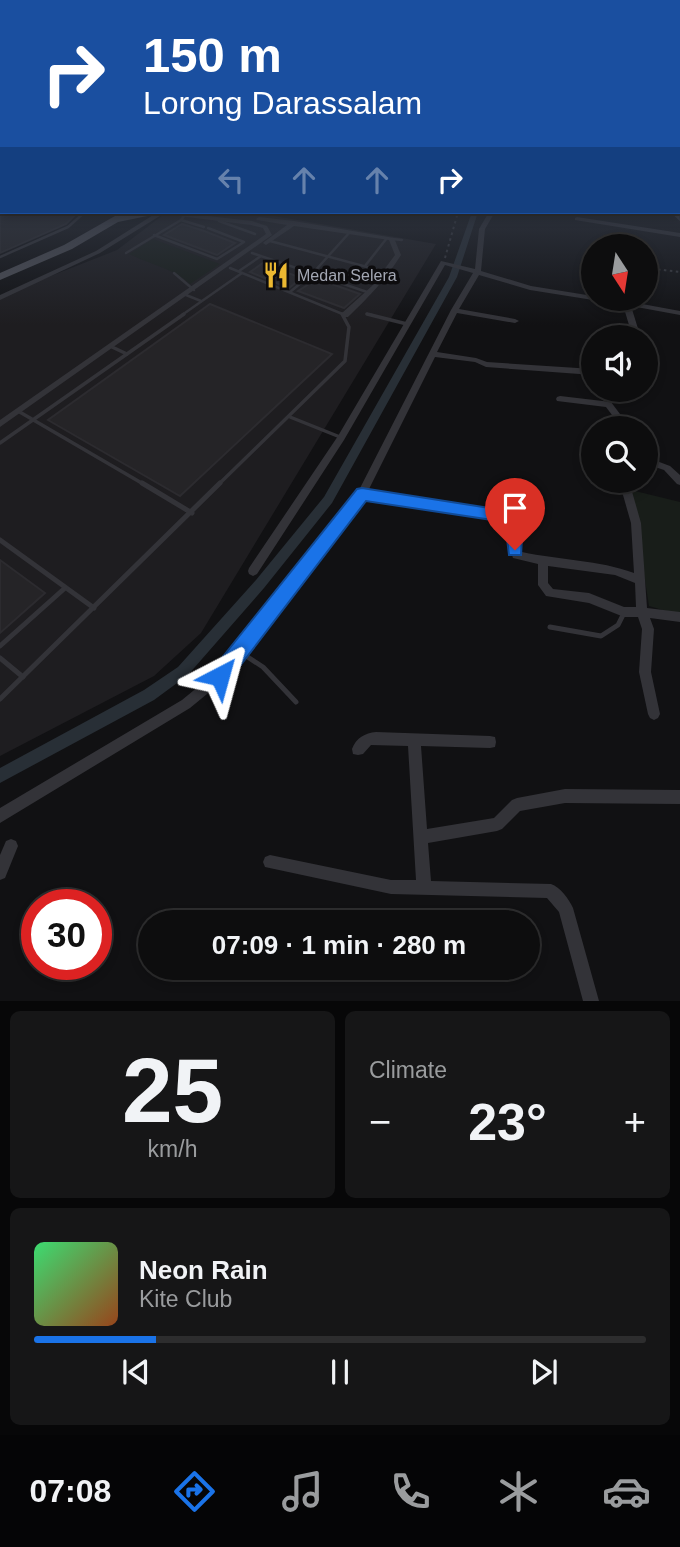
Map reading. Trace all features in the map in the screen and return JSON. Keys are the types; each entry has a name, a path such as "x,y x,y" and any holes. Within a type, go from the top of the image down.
{"main road":[{"path":"0,270 56,247 85,232"},
{"path":"0,277 68,247 91,232"}],"street":[{"path":"0,298 98,252 130,232"},
{"path":"0,424 194,290 269,235 268,232"},
{"path":"194,290 282,232"},
{"path":"345,315 370,293 398,255 389,238 350,232"},
{"path":"0,816 186,704 220,676 240,652 362,494 455,310 473,270 481,232"},
{"path":"654,232 680,236"},
{"path":"253,570 341,438 445,262 534,289 581,296"},
{"path":"658,309 680,313"},
{"path":"455,310 515,321"},
{"path":"433,354 486,364 581,371"},
{"path":"560,399 612,406 616,416"},
{"path":"658,465 667,468 680,481"},
{"path":"627,493 636,523 642,612 648,629 645,672 654,714"},
{"path":"509,517 515,521 517,555 616,571 639,580"},
{"path":"543,561 543,585 550,593 589,598 624,612 680,617"},
{"path":"358,749 368,739 490,742"},
{"path":"414,741 424,888"},
{"path":"422,837 497,824 517,805 565,796 680,797"},
{"path":"0,873 12,846"},
{"path":"270,862 391,887 545,890 557,895 565,908 591,1001"}],"lane":[{"path":"0,257 57,232"},
{"path":"126,253 159,232"},
{"path":"216,232 244,242"},
{"path":"225,235 230,232"},
{"path":"154,235 217,259 255,234 249,232"},
{"path":"290,292 313,273 350,232"},
{"path":"365,266 389,238 402,240"},
{"path":"270,241 387,272"},
{"path":"252,253 370,293"},
{"path":"0,443 262,256"},
{"path":"0,699 345,361 349,327 345,315 230,268"},
{"path":"174,273 194,290 201,302"},
{"path":"367,314 407,324"},
{"path":"112,347 127,354"},
{"path":"18,411 192,513"},
{"path":"290,417 341,438"},
{"path":"362,494 509,517"},
{"path":"0,540 94,608"},
{"path":"0,646 65,588"},
{"path":"550,628 601,636 618,625 624,612"},
{"path":"240,652 263,667 296,702"},
{"path":"0,658 23,677"}],"path":[{"path":"445,262 453,232"},
{"path":"658,269 680,272"}],"shaded area":[{"path":"141,232 365,232 436,244 201,633 154,676 0,756 0,296 117,250"},
{"path":"153,239 220,264 190,284 169,271 129,254"},
{"path":"631,493 643,493 680,502 680,615 649,606"}],"building":[{"path":"0,232 48,232 0,253"},
{"path":"169,232 206,232 235,243 217,255 164,235"},
{"name":"Medan Selera","path":"263,263 301,278 289,288 250,272"},
{"path":"317,279 360,294 344,308 298,291"},
{"path":"210,304 332,354 180,496 48,420"},
{"path":"0,560 45,593 0,633"}],"waterway":[{"path":"0,776 149,695 183,671 260,584 328,500 453,277 468,232"}],"place":[{"name":"Medan Selera","path":"276,275"}],"route":[{"path":"220,676 362,494 509,517 515,521 515,550"}]}
